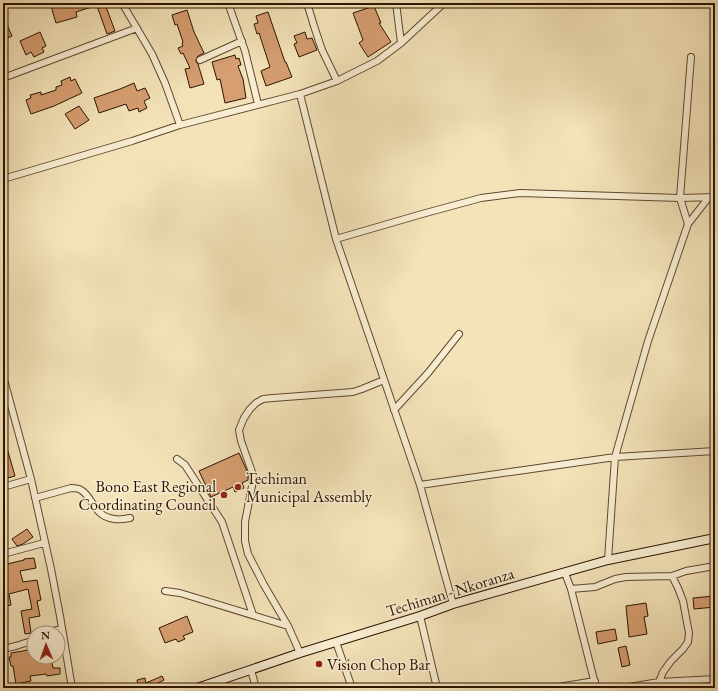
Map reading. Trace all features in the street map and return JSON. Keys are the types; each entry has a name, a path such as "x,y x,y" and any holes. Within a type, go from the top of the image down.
{"main road":[{"name":"Techiman - Nkoranza","path":"197,688 453,604 608,560 715,538"}],"street":[{"path":"122,3 138,28 155,60 180,125"},
{"path":"228,3 242,41 258,104"},
{"path":"307,3 322,50 337,81"},
{"path":"396,3 401,43"},
{"path":"3,179 132,141 180,125 300,94 337,81 377,61 401,43 444,3"},
{"path":"3,78 138,28"},
{"path":"200,60 242,41"},
{"path":"688,224 680,198 691,57"},
{"path":"300,94 336,239 420,485 453,604"},
{"path":"336,239 480,198 520,193 680,198 712,197"},
{"path":"608,560 614,457 648,341 688,224 712,197"},
{"path":"394,410 428,373 459,334"},
{"path":"3,376 31,479 61,625"},
{"path":"300,653 288,626 248,554 245,541 245,522 253,481 252,472 241,441 239,430 250,409 256,403 263,400 353,392 384,380"},
{"path":"420,485 614,457 715,451"},
{"path":"177,459 185,465 222,522 254,615"},
{"path":"3,486 31,479"},
{"path":"35,498 76,488 82,491 98,512 106,517 115,520 130,518"},
{"path":"3,554 44,543"},
{"path":"571,589 595,587 615,579 672,576 686,571 715,566"},
{"path":"565,572 571,589 596,688"},
{"path":"659,682 663,672 688,642 689,633 683,601 672,576"},
{"path":"165,591 180,593 288,626"},
{"path":"420,616 437,688"},
{"path":"336,642 352,688"},
{"path":"3,649 26,643"},
{"path":"66,652 72,688"},
{"path":"251,670 256,688"},
{"path":"623,688 659,682 715,679"},
{"path":"552,688 595,681"}],"building":[{"path":"50,3 101,4 76,12 77,17 56,23"},
{"path":"105,4 115,31 107,34 97,6"},
{"path":"374,6 381,23 379,23 391,42 368,57 359,43 363,40 353,13"},
{"path":"187,10 194,32 204,53 198,56 196,62 204,84 190,88 185,69 190,68 183,53 181,54 178,48 183,46 183,42 177,24 175,25 172,15"},
{"path":"268,12 285,62 292,77 266,86 261,71 270,67 259,33 257,34 254,24 258,23 256,16"},
{"path":"3,16 12,36 3,40"},
{"path":"40,32 46,46 42,48 44,52 34,57 31,52 26,55 20,41"},
{"path":"305,32 307,39 312,38 317,50 299,57 294,44 297,43 294,36"},
{"path":"235,55 236,59 239,58 241,65 238,66 243,79 246,98 225,103 220,79 217,80 212,62"},
{"path":"70,77 71,81 75,79 82,93 54,106 31,114 26,100 31,98 30,95 41,92 41,95 56,90 56,87 62,85 61,81"},
{"path":"134,83 137,91 145,88 150,98 144,101 147,108 139,112 138,108 129,111 126,104 99,113 94,98"},
{"path":"79,106 89,120 75,129 65,114"},
{"path":"3,441 5,441 15,476 4,479 3,474"},
{"path":"239,453 248,473 248,480 242,483 244,488 235,492 233,487 211,497 199,471"},
{"path":"27,529 33,537 17,546 12,539"},
{"path":"34,558 36,568 20,571 23,582 37,580 41,600 37,601 40,616 29,618 30,625 26,625 25,634 21,611 32,609 28,589 9,594 11,605 3,607 3,565 24,559"},
{"path":"714,596 715,607 694,609 693,598"},
{"path":"646,603 648,616 644,617 647,634 629,637 626,606"},
{"path":"187,616 193,632 183,636 185,639 178,642 176,639 165,643 159,628"},
{"path":"615,629 617,640 598,644 596,632"},
{"path":"626,646 630,665 622,667 618,648"},
{"path":"26,650 26,665 52,665 53,668 60,668 60,674 30,676 31,681 16,684 13,666 11,666 9,657 11,657 11,653"},
{"path":"162,676 164,680 148,688 134,688 138,686 137,680 145,678 146,683"}],"place":[{"name":"Techiman Municipal Assembly","path":"238,487"},
{"name":"Bono East Regional Coordinating Council","path":"224,495"},
{"name":"Vision Chop Bar","path":"319,664"}]}
